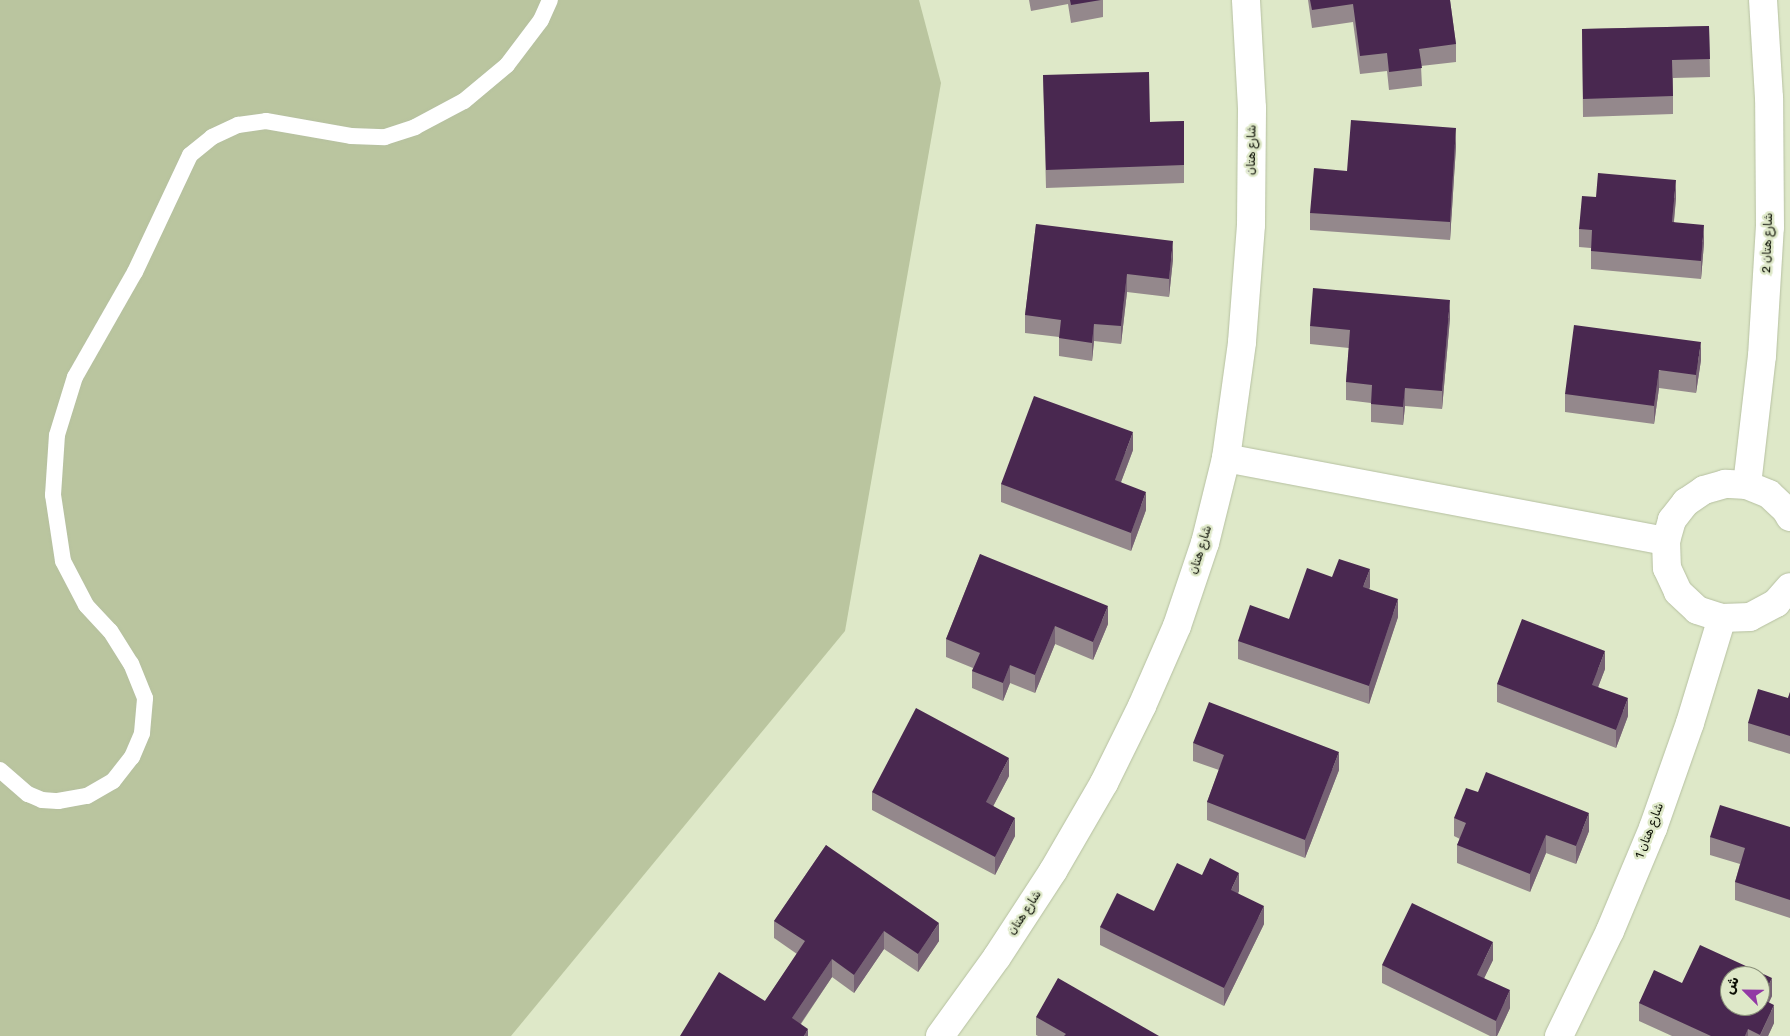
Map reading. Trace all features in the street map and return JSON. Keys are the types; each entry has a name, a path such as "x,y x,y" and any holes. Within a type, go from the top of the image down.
{"street":[{"name":"شارع هتان","path":"940,1036 997,957 1053,872 1109,774 1142,706 1176,626 1205,543 1226,458 1242,342 1251,225 1252,108 1246,0"},
{"name":"شارع هتان 2","path":"1747,485 1762,356 1770,227 1769,98 1763,0"},
{"path":"1226,458 1666,541"},
{"path":"1785,598 1750,617 1722,618 1697,610 1678,592 1667,568 1666,541 1672,520 1686,502 1704,490 1725,484 1747,485 1769,494 1786,510 1790,517"},
{"name":"شارع هتان 1","path":"1559,1036 1610,931 1653,828 1690,723 1722,618"}],"lane":[{"path":"0,770 28,794 42,800 58,801 87,796 113,780 132,757 142,733 146,698 131,664 110,631 86,605 63,561 53,495 57,435 75,377 135,272 190,155 212,137 238,125 266,121 360,136 385,137 415,127 464,101 507,65 540,20 550,0"}],"green space":[{"path":"0,0 919,0 941,83 845,631 511,1036 0,1036"}],"building":[{"path":"1070,0 1101,0 1071,5"},
{"path":"1310,0 1450,0 1456,44 1419,49 1422,68 1389,72 1387,53 1360,56 1353,4 1312,10"},
{"path":"1709,26 1710,59 1672,60 1673,96 1583,99 1582,29"},
{"path":"1149,72 1150,122 1184,121 1184,165 1046,170 1043,75"},
{"path":"1351,120 1456,128 1450,222 1310,213 1314,168 1347,171"},
{"path":"1598,173 1676,180 1672,222 1704,225 1701,261 1591,251 1592,230 1579,229 1582,196 1596,197"},
{"path":"1036,224 1173,241 1169,279 1127,274 1121,326 1094,324 1092,343 1059,338 1061,320 1025,315"},
{"path":"1313,288 1450,300 1442,391 1405,388 1403,407 1371,404 1372,385 1346,382 1350,330 1310,326"},
{"path":"1574,325 1701,342 1696,375 1659,370 1654,406 1565,394"},
{"path":"1034,396 1133,432 1115,480 1146,492 1131,533 1001,484"},
{"path":"980,554 1108,606 1093,642 1055,626 1035,675 1010,665 1003,683 972,671 980,653 946,639"},
{"path":"1339,559 1370,569 1363,587 1398,599 1369,686 1238,641 1250,605 1289,619 1307,568 1332,577"},
{"path":"1522,619 1605,651 1592,685 1628,698 1616,730 1497,684"},
{"path":"1758,689 1788,698 1790,692 1790,736 1748,723"},
{"path":"1209,702 1339,752 1305,840 1207,802 1224,755 1193,743"},
{"path":"916,708 1009,758 986,802 1015,818 995,857 872,792"},
{"path":"1486,772 1589,813 1576,846 1546,835 1530,874 1457,845 1466,823 1454,818 1466,788 1478,792"},
{"path":"1720,805 1790,827 1790,900 1735,882 1745,848 1710,837"},
{"path":"826,845 939,923 918,954 884,931 854,975 832,959 792,1018 808,1029 804,1036 680,1036 719,972 765,1001 805,941 774,921"},
{"path":"1210,858 1239,873 1231,890 1264,906 1224,988 1100,927 1117,893 1154,911 1177,863 1202,875"},
{"path":"1412,903 1493,942 1477,975 1510,990 1496,1021 1382,965"},
{"path":"1700,945 1746,966 1720,966 1720,1016 1769,1016 1760,1035 1748,1029 1745,1036 1711,1036 1639,1003 1654,970 1682,983"},
{"path":"1058,978 1159,1036 1064,1036 1066,1034 1036,1017"},
{"path":"1770,1003 1774,1005 1770,1014"}]}
